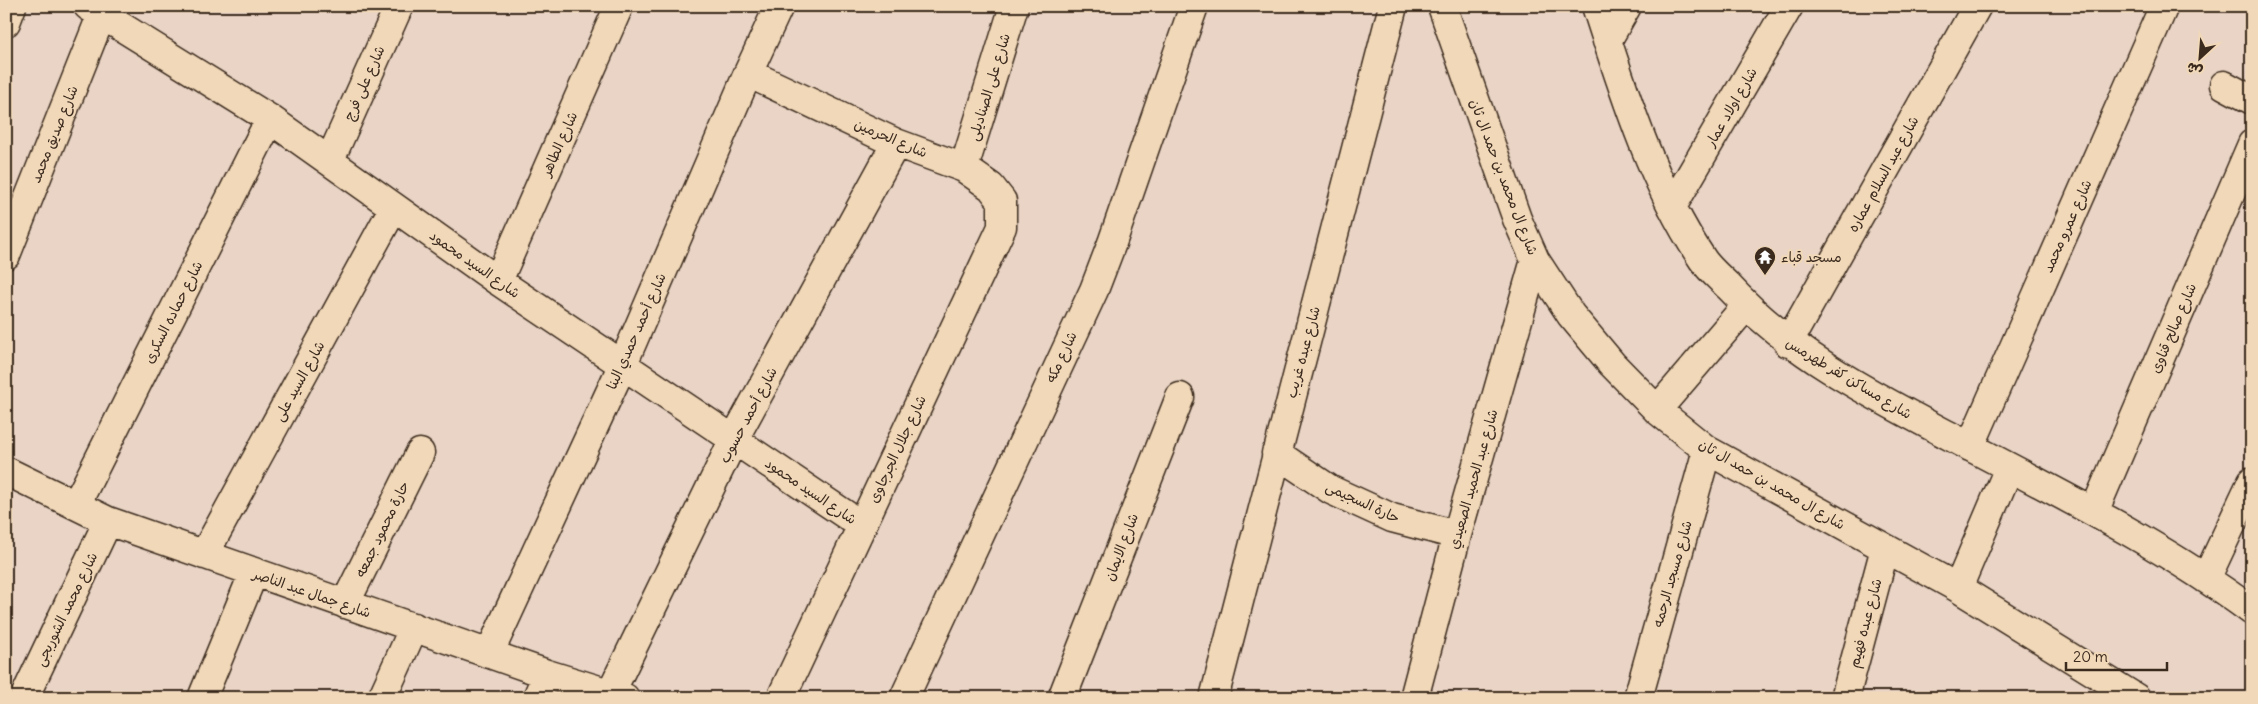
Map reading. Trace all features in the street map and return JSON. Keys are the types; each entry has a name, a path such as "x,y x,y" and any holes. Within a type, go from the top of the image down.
{"street":[{"path":"6,22 12,6"},
{"name":"شارع على فرج","path":"330,160 398,6"},
{"name":"شارع الطاهر","path":"498,281 619,6"},
{"name":"شارع أحمد حمدي البنا","path":"489,654 623,364 748,73 779,6"},
{"name":"شارع على الصناديلى","path":"964,168 1014,6"},
{"name":"شارع مكه","path":"904,698 1094,290 1194,6"},
{"name":"شارع عبده غريب","path":"1214,698 1393,6"},
{"name":"شارع ال محمد بن حمد ال ثان","path":"1442,6 1517,219 1535,260 1582,329 1612,364 1657,410 1707,450 1958,588 2136,698"},
{"name":"شارع مساكن كفر طهرمس","path":"1596,6 1646,150 1672,207 1704,261 1746,306 1788,343 1878,398 2094,512 2182,562 2252,611"},
{"path":"1607,41 1627,6"},
{"name":"شارع اولاد عمار","path":"1672,207 1789,6"},
{"name":"شارع عبد السلام عماره","path":"1788,343 1977,6"},
{"name":"شارع عمرو محمد","path":"1970,447 2164,6"},
{"name":"شارع السيد محمود","path":"99,9 270,119 498,281 861,525"},
{"name":"شارع صديق محمد","path":"6,255 99,9"},
{"name":"شارع الحرمين","path":"748,73 896,143 964,168 992,187 1002,201 1002,227"},
{"path":"2224,85 2252,100"},
{"name":"شارع حماده السكرى","path":"76,505 270,119"},
{"name":"شارع أحمد حسوب","path":"618,695 734,439 896,143"},
{"name":"شارع صالح قناوى","path":"2094,512 2252,144"},
{"name":"شارع السيد على","path":"204,555 394,207"},
{"name":"شارع جلال الجرجاوى","path":"781,698 1002,227"},
{"name":"شارع عبد الحميد الصعيدي","path":"1414,698 1457,535 1535,260"},
{"path":"1657,410 1746,306"},
{"name":"شارع الايمان","path":"1062,698 1180,397"},
{"name":"شارع مسجد الرحمه","path":"1638,698 1707,450"},
{"name":"حارة محمود جمعه","path":"345,604 420,453"},
{"name":"حارة السجيمى","path":"1276,453 1332,490 1392,518 1457,535"},
{"path":"1958,588 2009,468"},
{"name":"شارع جمال عبد الناصر","path":"6,471 108,521 489,654 542,686 618,695"},
{"path":"2206,579 2252,481"},
{"name":"شارع محمد الشوربجى","path":"24,698 108,521"},
{"name":"شارع عبده فهيم","path":"1845,698 1885,548"},
{"path":"202,698 254,572"},
{"path":"382,698 414,627"}],"place":[{"name":"مسجد قباء","path":"1765,276"}]}
